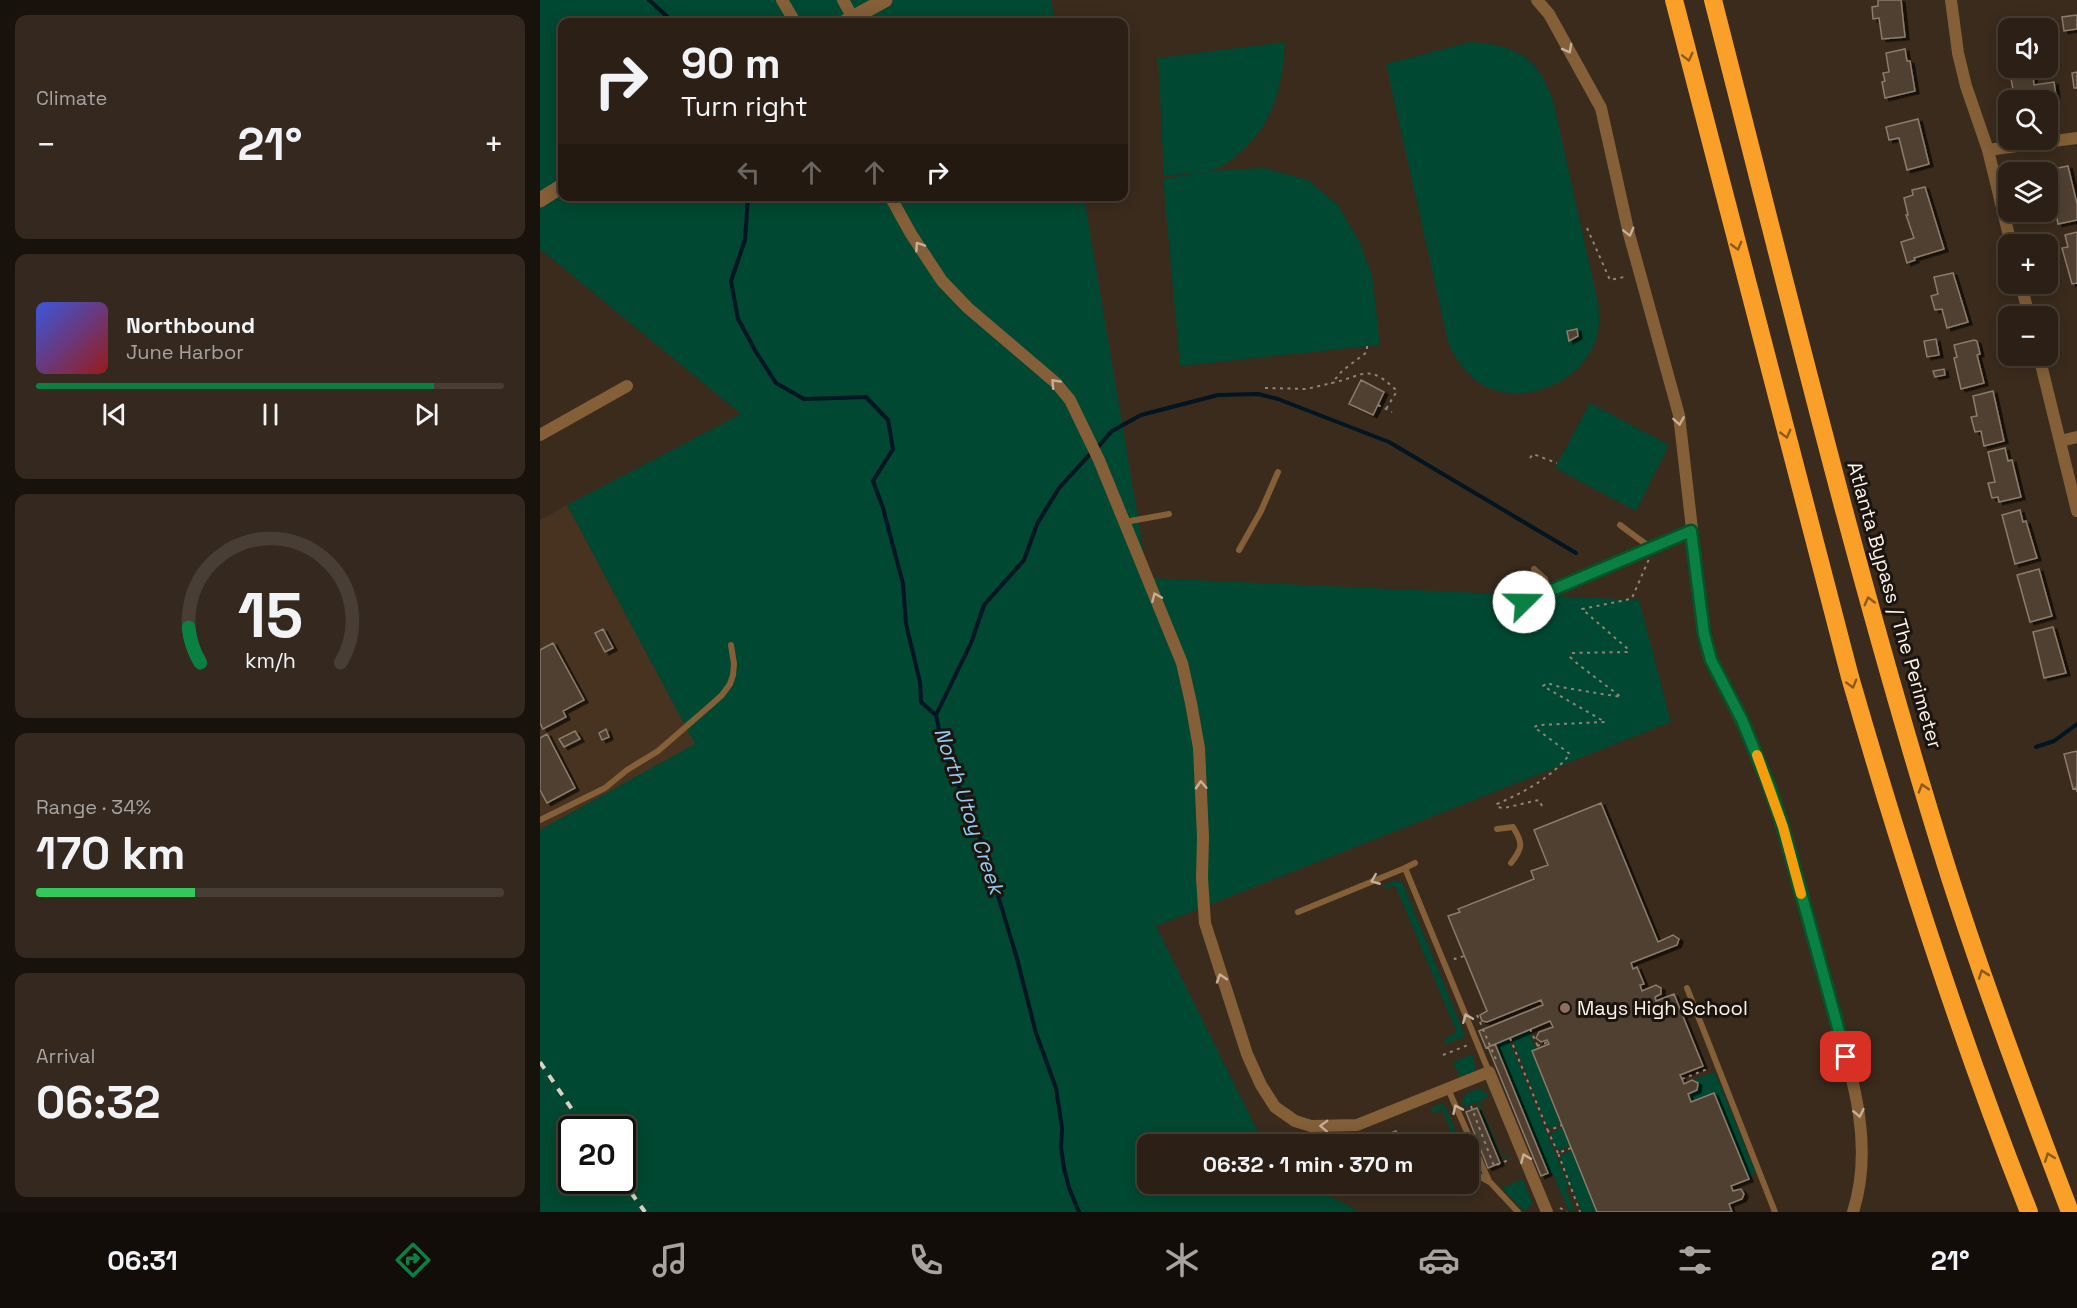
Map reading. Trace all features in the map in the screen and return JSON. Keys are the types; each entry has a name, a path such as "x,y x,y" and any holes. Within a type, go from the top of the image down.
{"highway":[{"path":"1674,0 1856,699 1911,876 1974,1064 2029,1212"},
{"name":"Atlanta Bypass / The Perimeter","path":"1713,0 1830,454 1889,672 1947,867 2028,1102 2070,1212"}],"street":[{"path":"782,0 793,18"},
{"path":"843,0 848,18"},
{"path":"853,18 885,0"},
{"path":"1536,0 1549,14 1601,108 1629,234 1679,416 1704,634 1711,660 1742,720 1770,788 1783,827 1862,1123 1860,1189 1853,1212"},
{"path":"1549,14 1552,0"},
{"path":"1951,0 1958,53 1966,86 1988,150 2009,234"},
{"path":"1988,150 2077,138"},
{"path":"540,200 558,189"},
{"path":"893,201 942,281 968,308 1056,383 1070,400 1099,460 1182,663 1199,748 1205,922 1247,1054 1261,1085 1275,1107 1295,1121 1311,1126 1357,1125 1489,1072 1552,1208"},
{"path":"2041,366 2077,511"},
{"path":"540,435 627,386"},
{"path":"2060,441 2077,437"}],"lane":[{"path":"1239,550 1261,511 1278,472"},
{"path":"1124,522 1169,514"},
{"path":"1620,525 1651,548"},
{"path":"1524,602 1691,531"},
{"path":"1534,569 1545,579 1549,591"},
{"path":"540,820 605,788 619,775 658,751 717,700 730,684 733,675 731,645"},
{"path":"1497,829 1513,827 1520,839 1520,852 1511,862"},
{"path":"1298,912 1415,863"},
{"path":"1405,868 1489,1072"},
{"path":"1687,988 1775,1212"},
{"path":"1448,1089 1489,1182"},
{"path":"1479,1176 1489,1182 1518,1212"}],"path":[{"path":"1587,228 1610,280 1624,277"},
{"path":"1332,383 1342,371 1367,352 1367,346"},
{"path":"1265,388 1306,389 1361,373 1377,374 1397,391 1386,409"},
{"path":"1378,405 1392,412"},
{"path":"1530,458 1533,454 1557,464"},
{"path":"1542,806 1539,800 1504,808 1497,807 1497,804 1550,775 1570,754 1534,727 1605,722 1543,686 1547,683 1621,697 1570,657 1572,653 1628,652 1629,650 1582,609 1632,598 1653,551 1651,548"},
{"path":"1451,952 1455,959 1464,956"},
{"path":"1530,1029 1538,1047 1548,1042"},
{"path":"1510,1038 1580,1212"},
{"path":"1443,1055 1468,1045"},
{"path":"1682,1079 1717,1065"},
{"path":"1471,1106 1494,1166 1514,1158"},
{"path":"1548,1131 1562,1125"},
{"path":"1558,1154 1571,1148"},
{"path":"1552,1208 1567,1212"}],"shaded area":[{"path":"567,505 696,744 540,830 540,520"}],"green space":[{"path":"540,0 1051,0 1054,18 558,18 558,201 1085,201 1148,578 1639,600 1671,722 1156,926 1259,1134 1137,1134 1137,1194 1325,1194 1360,1212 540,1212 540,830 695,744 567,505 741,414 540,249"},
{"path":"1285,42 1276,99 1264,125 1255,137 1235,157 1219,167 1203,172 1164,176 1158,58"},
{"path":"1470,42 1500,46 1523,56 1540,73 1547,86 1553,101 1598,303 1599,327 1591,351 1580,366 1567,377 1533,392 1498,391 1481,384 1463,367 1449,346 1386,64"},
{"path":"1264,168 1308,180 1338,205 1360,243 1372,275 1380,345 1180,366 1163,179 1210,171"},
{"path":"1590,403 1669,445 1636,511 1555,468"},
{"path":"1396,880 1403,884 1465,1036 1446,1044 1444,1039 1456,1030 1395,885 1386,889 1383,886"},
{"path":"1526,1031 1530,1033 1536,1050 1532,1052 1560,1124 1551,1128 1547,1126 1513,1040 1514,1036"},
{"path":"1507,1039 1568,1185 1566,1190 1575,1212 1568,1209 1554,1176 1549,1174 1498,1046 1498,1043"},
{"path":"1472,1054 1476,1069 1460,1077 1453,1062"},
{"path":"1715,1072 1755,1172 1749,1179 1714,1093 1691,1102 1688,1094 1697,1089 1697,1082 1693,1080"},
{"path":"1481,1089 1489,1096 1479,1102 1502,1157 1513,1155 1501,1159 1477,1102 1465,1107 1462,1102 1466,1094"},
{"path":"1442,1104 1446,1108 1457,1134 1452,1134 1442,1110 1432,1113 1434,1106"},
{"path":"1562,1127 1570,1146 1560,1150 1556,1148 1550,1134"},
{"path":"1572,1150 1597,1212 1582,1212 1560,1159 1561,1155"},
{"path":"1523,1179 1532,1203 1525,1210 1520,1208 1502,1188"}],"building":[{"path":"1878,0 1901,0 1905,37 1882,39 1879,18 1873,19 1872,7 1878,6"},
{"path":"2077,15 2077,29 2064,31 2062,17"},
{"path":"1905,49 1907,61 1910,61 1915,91 1885,98 1883,73 1889,72 1886,53"},
{"path":"2077,72 2077,88 2074,88 2072,73"},
{"path":"2011,78 2033,78 2034,85 2054,82 2055,90 2013,90"},
{"path":"1918,119 1929,164 1907,170 1899,138 1889,140 1886,127"},
{"path":"2068,166 2077,204 2077,220 2058,224 2058,222 2058,168"},
{"path":"1925,187 1944,249 1914,258 1915,260 1907,263 1901,242 1914,238 1906,215 1908,215 1904,198 1913,195 1912,190"},
{"path":"2077,232 2077,283 2072,284 2062,248 2068,247 2065,235"},
{"path":"1953,273 1968,322 1947,328 1942,309 1935,310 1931,296 1938,294 1934,277"},
{"path":"1577,329 1578,336 1569,341 1567,331"},
{"path":"1936,339 1939,355 1927,357 1924,341"},
{"path":"1977,341 1980,354 1977,355 1984,383 1961,389 1954,358 1957,357 1954,345"},
{"path":"1944,369 1945,375 1935,377 1933,371"},
{"path":"1361,380 1384,392 1373,415 1349,404"},
{"path":"1993,391 2004,441 1984,446 1981,431 1975,432 1971,417 1977,416 1973,396"},
{"path":"2005,448 2008,461 2012,460 2021,497 1999,502 1998,497 1992,498 1988,483 1995,482 1988,452"},
{"path":"2020,510 2023,522 2026,521 2037,558 2015,564 2002,515"},
{"path":"2039,569 2052,616 2030,622 2017,575"},
{"path":"2053,627 2066,673 2044,678 2033,632"},
{"path":"603,629 613,648 605,652 595,633"},
{"path":"553,643 584,700 563,711 566,717 543,729 540,723 540,650"},
{"path":"606,729 609,737 602,740 599,733"},
{"path":"575,731 580,739 564,747 559,739"},
{"path":"547,734 575,788 547,803 540,790 540,738"},
{"path":"2077,751 2077,792 2076,788 2073,789 2064,754"},
{"path":"1601,803 1658,942 1673,935 1679,939 1677,945 1631,963 1633,969 1637,967 1644,984 1640,985 1642,991 1656,985 1661,988 1661,994 1655,997 1656,1001 1674,994 1703,1066 1680,1075 1684,1084 1692,1080 1698,1083 1697,1090 1688,1094 1691,1102 1714,1093 1749,1179 1731,1186 1733,1191 1741,1189 1744,1194 1742,1199 1729,1204 1732,1212 1597,1212 1532,1051 1549,1044 1547,1040 1541,1042 1536,1038 1539,1032 1553,1027 1550,1021 1486,1048 1479,1031 1543,1005 1541,1000 1487,1022 1482,1021 1480,1015 1487,1011 1448,916 1460,912 1458,909 1534,879 1531,871 1548,865 1534,830"},
{"path":"1601,803 1658,942 1673,935 1679,939 1677,945 1631,963 1633,969 1637,967 1644,984 1640,985 1642,991 1656,985 1661,988 1661,994 1655,997 1656,1001 1674,994 1703,1066 1680,1075 1684,1084 1692,1080 1698,1083 1697,1090 1688,1094 1691,1102 1714,1093 1749,1179 1731,1186 1733,1191 1741,1189 1744,1194 1742,1199 1729,1204 1732,1212 1597,1212 1532,1051 1549,1044 1547,1040 1541,1042 1536,1038 1539,1032 1553,1027 1550,1021 1486,1048 1479,1031 1543,1005 1541,1000 1487,1022 1482,1021 1480,1015 1487,1011 1448,916 1460,912 1458,909 1534,879 1531,871 1548,865 1534,830"},
{"path":"1495,1044 1548,1173 1541,1176 1488,1047"},
{"path":"1477,1108 1500,1163 1488,1168 1479,1145 1479,1134 1475,1134 1466,1112"}],"waterway":[{"name":"North Utoy Creek","path":"649,0 669,18"},
{"name":"North Utoy Creek","path":"748,201 745,240 731,281 738,319 756,352 776,383 804,399 866,397 888,420 893,449 873,481 883,508 903,584 906,624 920,682 921,702 936,715 943,749 981,840 1016,955 1036,1033 1056,1088 1062,1128 1061,1148 1064,1168 1079,1212"},
{"path":"1097,448 1112,431 1141,415 1218,395 1258,394 1278,399 1389,442 1576,553"},
{"path":"936,715 971,643 984,605 1024,560 1037,524 1059,488 1091,453"},
{"path":"2036,747 2054,741 2077,724"}],"railway":[{"path":"540,1062 577,1116"},
{"path":"632,1194 645,1212"}],"slow traffic":[{"path":"1757,755 1783,827 1801,894"}],"place":[{"name":"Mays High School","path":"1565,1008"}],"route":[{"path":"1524,602 1691,531 1704,634 1711,660 1742,720 1770,788 1783,827 1846,1057"}]}
